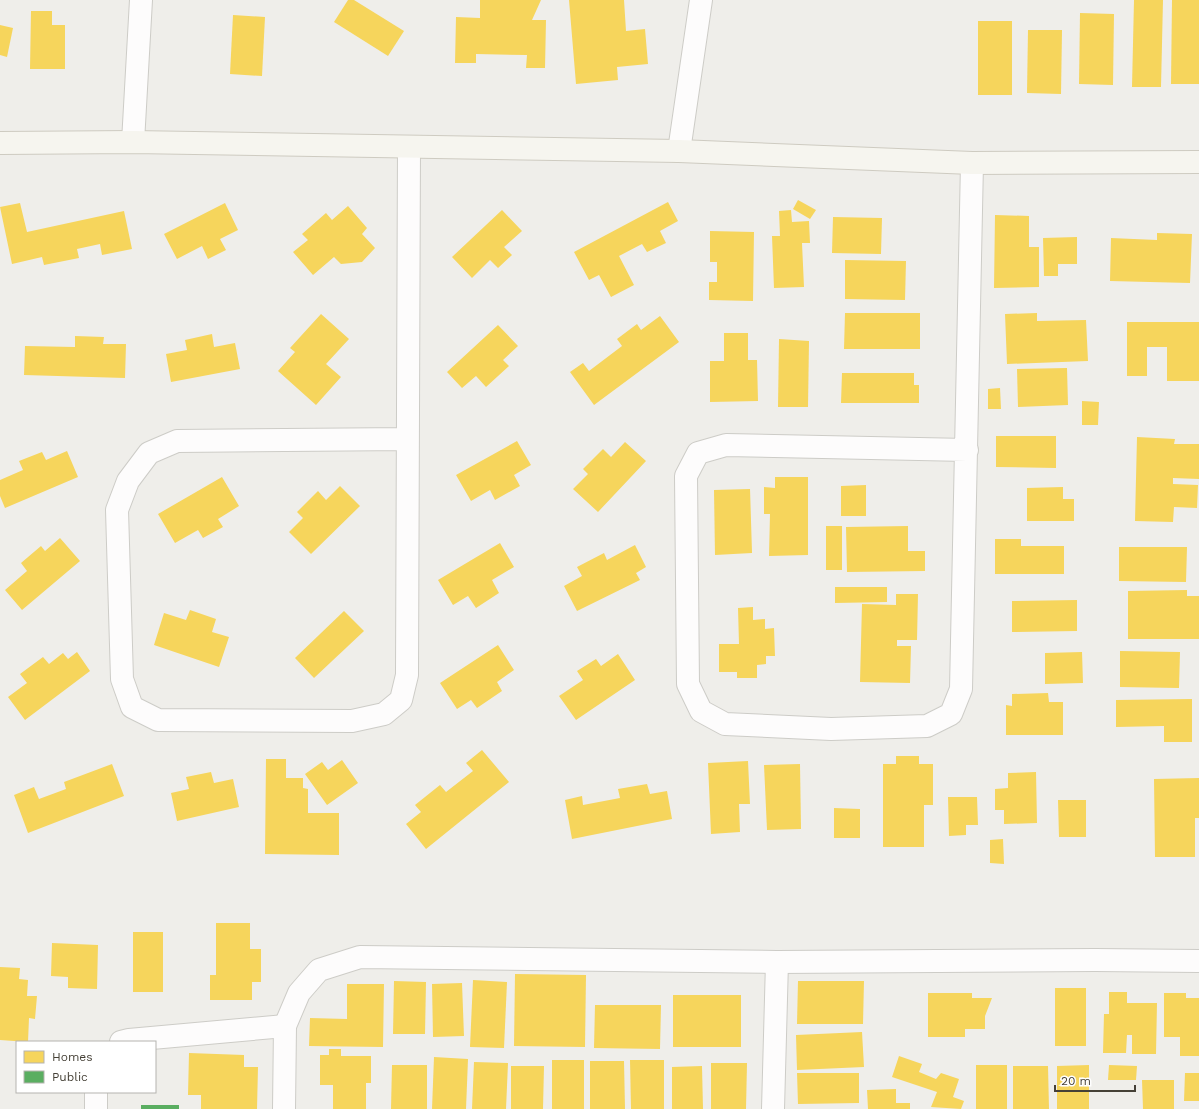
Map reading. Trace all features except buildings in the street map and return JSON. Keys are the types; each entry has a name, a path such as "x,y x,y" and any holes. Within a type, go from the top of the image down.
{"street":[{"path":"133,142 141,0"},
{"path":"679,151 701,0"},
{"path":"0,143 133,142 679,151 972,163 1199,162"},
{"path":"407,439 177,441 149,453 128,481 117,510 122,679 132,707 158,720 352,720 384,714 401,700 407,675 409,147"},
{"path":"967,450 726,445 698,453 686,476 688,684 701,711 725,724 831,729 927,726 951,714 961,689 967,450 972,163"},
{"path":"284,1109 285,1026 299,993 319,970 360,957 777,962 1096,960 1199,961"},
{"path":"773,1109 777,962"},
{"path":"124,1041 285,1026"},
{"path":"96,1093 96,1109"}]}
